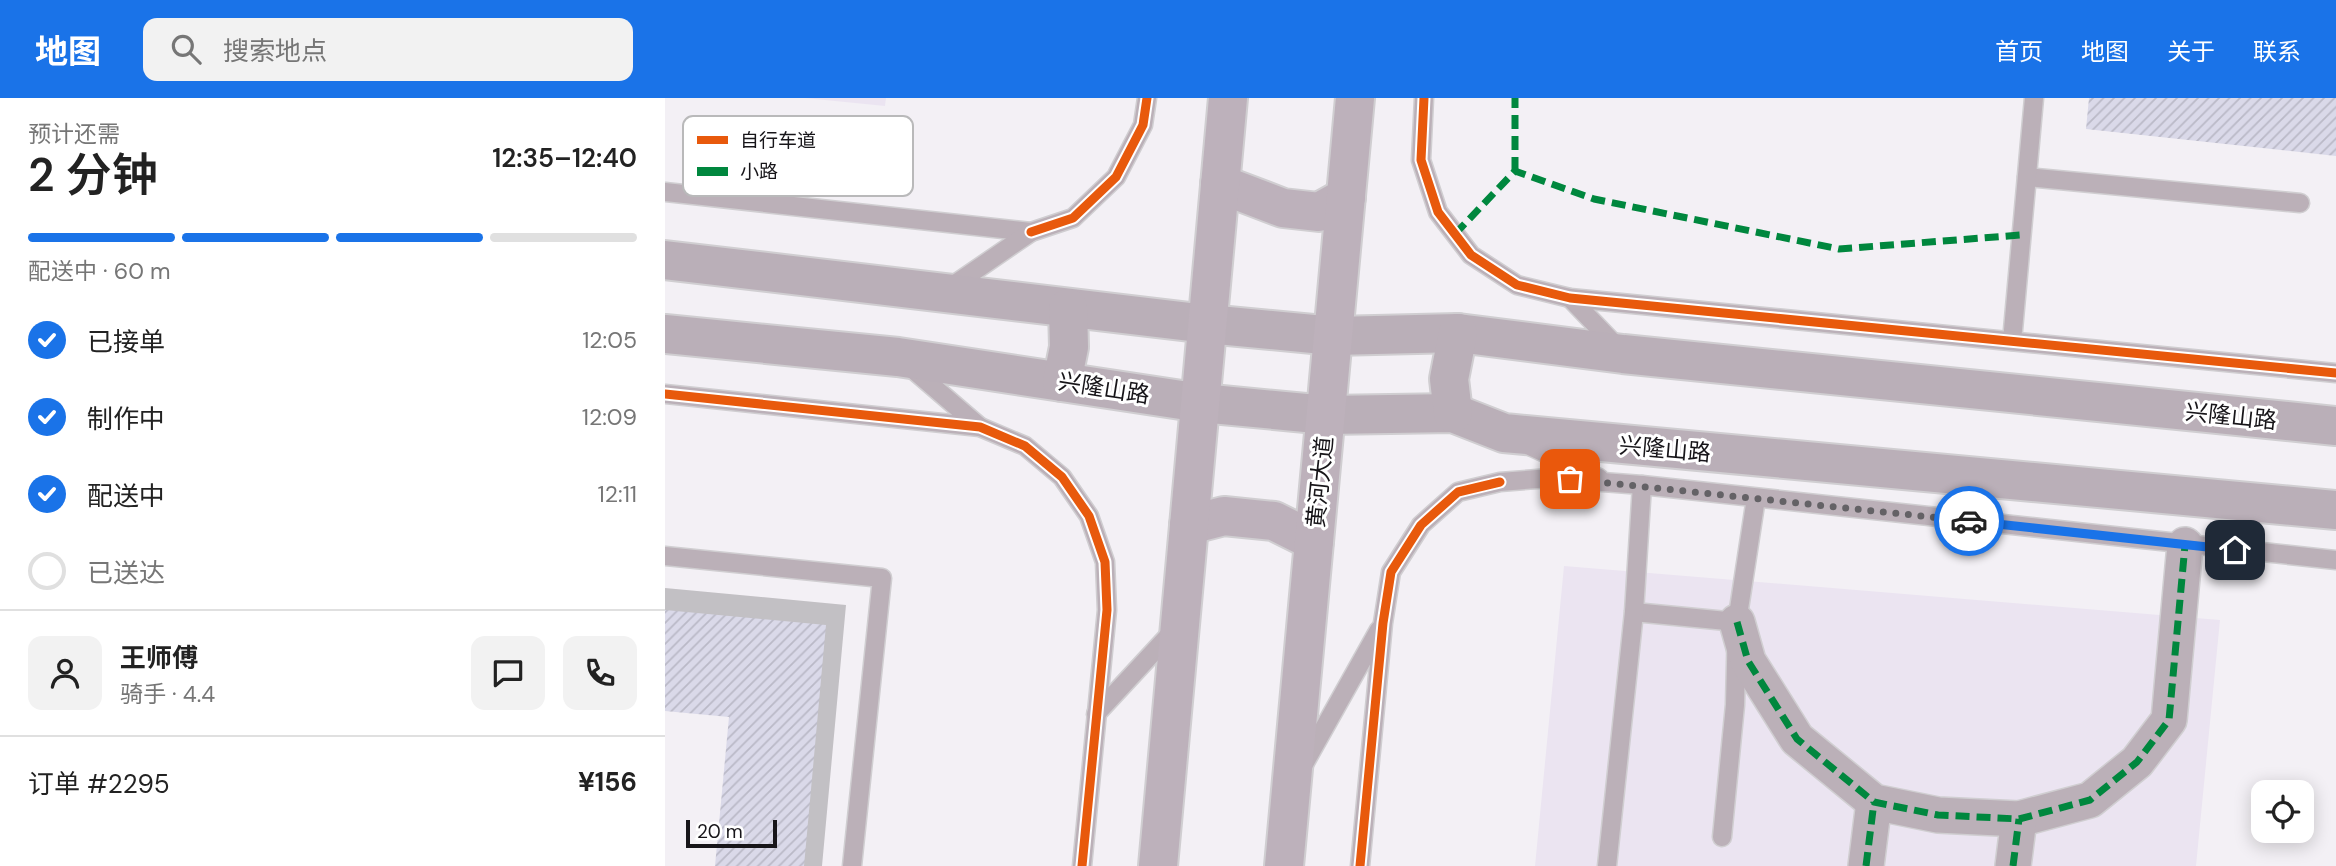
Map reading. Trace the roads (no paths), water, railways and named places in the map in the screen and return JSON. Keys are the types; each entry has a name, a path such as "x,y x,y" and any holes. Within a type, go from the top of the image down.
{"main road":[{"path":"1158,866 1228,98"},
{"name":"黄河大道","path":"1284,866 1346,197 1359,112"},
{"path":"1220,184 1283,208 1319,212 1346,197"},
{"path":"1189,525 1224,516 1274,521 1314,541"}],"street":[{"name":"兴隆山路","path":"665,260 1207,324 1334,336 1458,333 1623,354 2336,426"},
{"path":"1062,382 1069,347 1067,308"},
{"path":"1453,413 1449,380 1458,333"},
{"name":"兴隆山路","path":"665,334 898,357 1201,403 1327,415 1453,413 1504,433 2336,510"},
{"path":"1737,622 1748,661 1797,739 1874,802 1938,815 2019,819 2090,800 2137,762 2169,720 2185,545"},
{"path":"1866,866 1874,802"},
{"path":"2013,866 2019,819"}],"lane":[{"path":"943,293 1031,232 1073,218 1115,177 1143,125 1147,98"},
{"path":"1424,98 1421,160 1438,212 1471,256 1517,285 1570,298 2336,373"},
{"path":"2012,341 2034,98"},
{"path":"2027,177 2300,203"},
{"path":"665,192 683,194"},
{"path":"702,196 1031,232"},
{"path":"1570,298 1623,354"},
{"path":"898,357 981,427 1025,446 1062,477 1089,516 1105,562 1106,598 1082,866"},
{"path":"665,394 981,427"},
{"path":"1504,433 1609,482"},
{"path":"1360,866 1383,623 1391,572 1421,524 1458,492 1500,482 1550,478 1609,482 2336,560"},
{"path":"1607,866 1633,612 1642,485"},
{"path":"1722,837 1735,705 1737,622 1756,498"},
{"path":"665,556 882,578 852,866"},
{"path":"1633,612 1737,622"},
{"path":"1096,714 1180,623"},
{"path":"1292,785 1383,623"}]}
